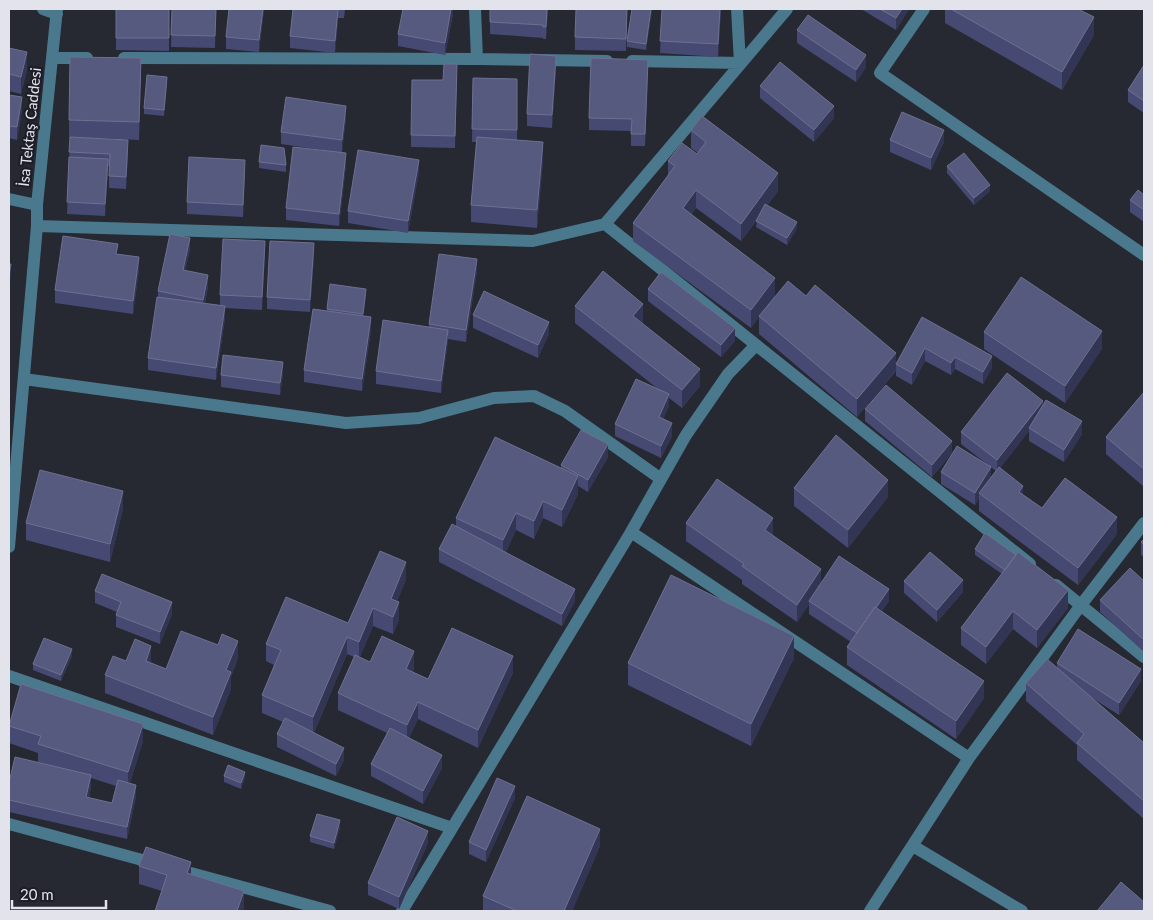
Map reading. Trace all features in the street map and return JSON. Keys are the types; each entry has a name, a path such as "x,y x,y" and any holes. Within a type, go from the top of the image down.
{"street":[{"path":"43,9 57,11"},
{"path":"475,9 477,59"},
{"path":"737,9 740,63"},
{"path":"37,226 533,241 605,224 787,9"},
{"path":"924,9 880,73 1144,255"},
{"name":"İsa Tektaş Caddesi","path":"9,540 37,226 37,205 57,11"},
{"path":"52,58 477,59 740,63"},
{"path":"9,199 37,205"},
{"path":"605,224 1144,657"},
{"path":"402,911 631,532 686,435 728,374 756,345"},
{"path":"24,378 346,423 419,418 494,398 534,396 565,411 661,479"},
{"path":"870,911 969,758 1081,605 1144,523"},
{"path":"631,532 969,758"},
{"path":"9,676 452,828"},
{"path":"9,824 330,911"},
{"path":"913,846 1022,911"}],"building":[{"path":"116,9 169,9 169,38 116,38"},
{"path":"172,9 216,9 215,36 171,35"},
{"path":"229,9 263,9 259,40 226,37"},
{"path":"293,9 338,9 335,41 290,36"},
{"path":"403,9 451,9 445,43 398,34"},
{"path":"490,9 547,9 546,27 543,27 543,25 490,22"},
{"path":"576,9 627,9 626,39 575,37"},
{"path":"632,9 651,9 646,44 627,41"},
{"path":"662,9 720,9 718,44 660,41"},
{"path":"880,9 902,9 896,18"},
{"path":"951,9 1078,9 1094,17 1062,72"},
{"path":"808,15 866,55 856,70 797,30"},
{"path":"9,48 27,52 21,77 9,74"},
{"path":"530,54 556,56 552,115 527,114"},
{"path":"70,57 141,58 139,122 69,120"},
{"path":"591,58 648,60 645,134 631,134 632,119 589,118"},
{"path":"780,62 834,106 814,130 760,86"},
{"path":"444,64 457,64 455,136 411,135 412,80 443,80"},
{"path":"1144,65 1144,101 1128,90"},
{"path":"147,75 167,77 164,110 144,108"},
{"path":"473,78 517,79 517,130 472,129"},
{"path":"9,95 22,97 17,127 9,126"},
{"path":"286,97 346,106 342,140 281,132"},
{"path":"902,112 944,130 931,158 890,140"},
{"path":"702,116 778,173 741,224 696,190 683,208 775,278 751,310 633,223 675,166 668,161 682,143 697,154 706,142 691,130"},
{"path":"70,137 128,140 126,177 109,176 110,154 69,152"},
{"path":"477,137 543,142 537,210 471,205"},
{"path":"261,145 284,148 286,165 259,162"},
{"path":"293,147 346,153 339,214 286,208"},
{"path":"358,150 419,160 408,221 348,211"},
{"path":"964,153 990,185 974,198 947,166"},
{"path":"69,157 108,159 105,204 67,202"},
{"path":"189,157 245,160 243,205 187,202"},
{"path":"1138,190 1144,195 1144,210 1130,200"},
{"path":"765,204 797,222 787,238 756,221"},
{"path":"170,234 190,238 183,270 208,275 203,300 158,291"},
{"path":"63,236 118,244 116,254 139,257 133,301 55,290"},
{"path":"223,239 265,241 262,297 220,295"},
{"path":"270,241 314,243 310,300 267,297"},
{"path":"439,254 477,259 466,330 429,324"},
{"path":"603,271 643,304 633,316 700,369 682,390 575,306"},
{"path":"661,272 735,328 721,345 648,289"},
{"path":"1021,277 1102,331 1065,386 984,332"},
{"path":"788,281 806,296 815,285 896,353 857,399 759,316"},
{"path":"330,284 366,289 363,314 327,309"},
{"path":"484,291 549,322 538,345 473,315"},
{"path":"157,297 225,306 216,368 148,358"},
{"path":"313,309 371,317 362,379 304,370"},
{"path":"922,317 992,356 983,372 955,357 951,363 925,348 912,373 896,364"},
{"path":"383,320 448,330 441,381 376,371"},
{"path":"223,355 283,362 280,383 221,375"},
{"path":"1007,373 1043,401 997,460 961,432"},
{"path":"636,379 669,394 659,417 672,423 661,446 615,424"},
{"path":"886,385 952,441 932,465 865,409"},
{"path":"1144,392 1144,469 1106,437"},
{"path":"1046,400 1082,421 1064,450 1029,428"},
{"path":"581,430 608,444 588,480 561,465"},
{"path":"836,435 888,480 848,530 794,488"},
{"path":"495,437 578,476 562,510 543,501 534,521 516,513 503,540 456,518"},
{"path":"957,446 991,467 975,493 941,472"},
{"path":"999,467 1023,486 1019,492 1042,508 1065,478 1117,517 1078,568 979,493"},
{"path":"40,470 123,491 110,544 26,523"},
{"path":"717,479 773,518 765,530 821,569 797,605 686,523"},
{"path":"452,524 575,589 562,614 439,549"},
{"path":"985,533 1016,555 1005,570 975,549"},
{"path":"380,551 406,562 391,599 399,602 393,617 373,608 359,642 347,637 313,717 262,695 281,650 266,644 286,597 348,623"},
{"path":"930,552 963,580 937,610 904,581"},
{"path":"1018,552 1068,590 1037,630 1013,611 986,647 961,628"},
{"path":"839,556 889,589 857,633 809,601"},
{"path":"1130,568 1144,581 1144,640 1100,600"},
{"path":"102,574 172,602 160,632 116,615 121,602 95,591"},
{"path":"671,575 794,636 751,724 628,663"},
{"path":"875,607 984,681 956,721 847,647"},
{"path":"452,628 513,656 478,730 418,702 407,725 338,693 355,655 370,662 382,636 414,651 406,669 428,679"},
{"path":"1078,629 1141,669 1119,703 1057,663"},
{"path":"181,631 218,645 222,634 238,641 226,670 231,672 213,717 105,675 113,656 126,661 135,639 151,646 146,661 166,669"},
{"path":"44,638 72,649 61,675 33,664"},
{"path":"1047,659 1144,743 1144,801 1077,743 1084,734 1026,683"},
{"path":"21,684 143,724 128,772 38,744 41,736 9,726"},
{"path":"285,718 344,748 336,764 277,734"},
{"path":"390,728 442,755 423,791 371,764"},
{"path":"15,757 91,775 86,797 112,803 118,780 136,785 127,827 9,800 9,783"},
{"path":"228,765 245,772 241,783 224,776"},
{"path":"497,778 515,786 486,850 469,842"},
{"path":"527,796 600,829 564,911 517,911 483,896"},
{"path":"317,814 340,820 334,843 310,836"},
{"path":"397,817 428,831 399,897 368,883"},
{"path":"146,847 191,862 187,873 244,891 237,911 155,911 167,875 139,866"},
{"path":"1121,882 1144,902 1144,911 1097,911"}]}
